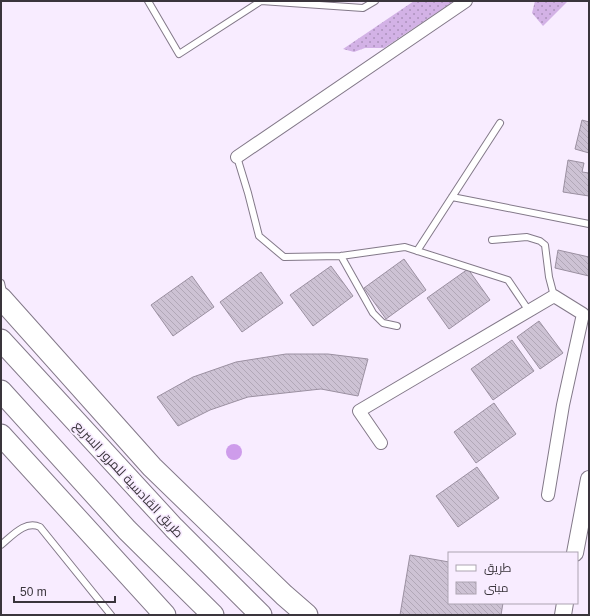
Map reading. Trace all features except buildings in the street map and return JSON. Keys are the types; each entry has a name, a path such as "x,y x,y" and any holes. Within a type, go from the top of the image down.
{"highway":[{"path":"2,295 152,467 284,595 307,615"},
{"name":"طريق القادسية للمرور السريع","path":"1,340 174,528 261,615"},
{"path":"1,391 127,530 213,615"},
{"path":"1,435 165,615"}],"street":[{"path":"237,157 466,1"},
{"path":"381,443 359,411 554,296 583,314 563,405 548,495"},
{"path":"575,552 587,501 589,479"},
{"path":"563,615 566,604"}],"lane":[{"path":"148,1 180,54 261,1 363,8 375,1"},
{"path":"417,251 500,123"},
{"path":"237,157 259,236 284,257 341,256 405,247 508,280 529,311"},
{"path":"452,197 589,224"},
{"path":"492,240 527,237 540,241 545,245 549,277 554,296"},
{"path":"341,256 373,313 383,323 397,326"},
{"path":"1,545 28,525 34,524 40,527 111,615"}],"shaded area":[{"path":"414,1 454,1 384,48 365,48 354,52 343,49"},
{"path":"535,1 568,1 543,26 532,13"},
{"path":"231,444 237,444 242,449 240,458 237,460 231,460 226,455 226,449"}]}
